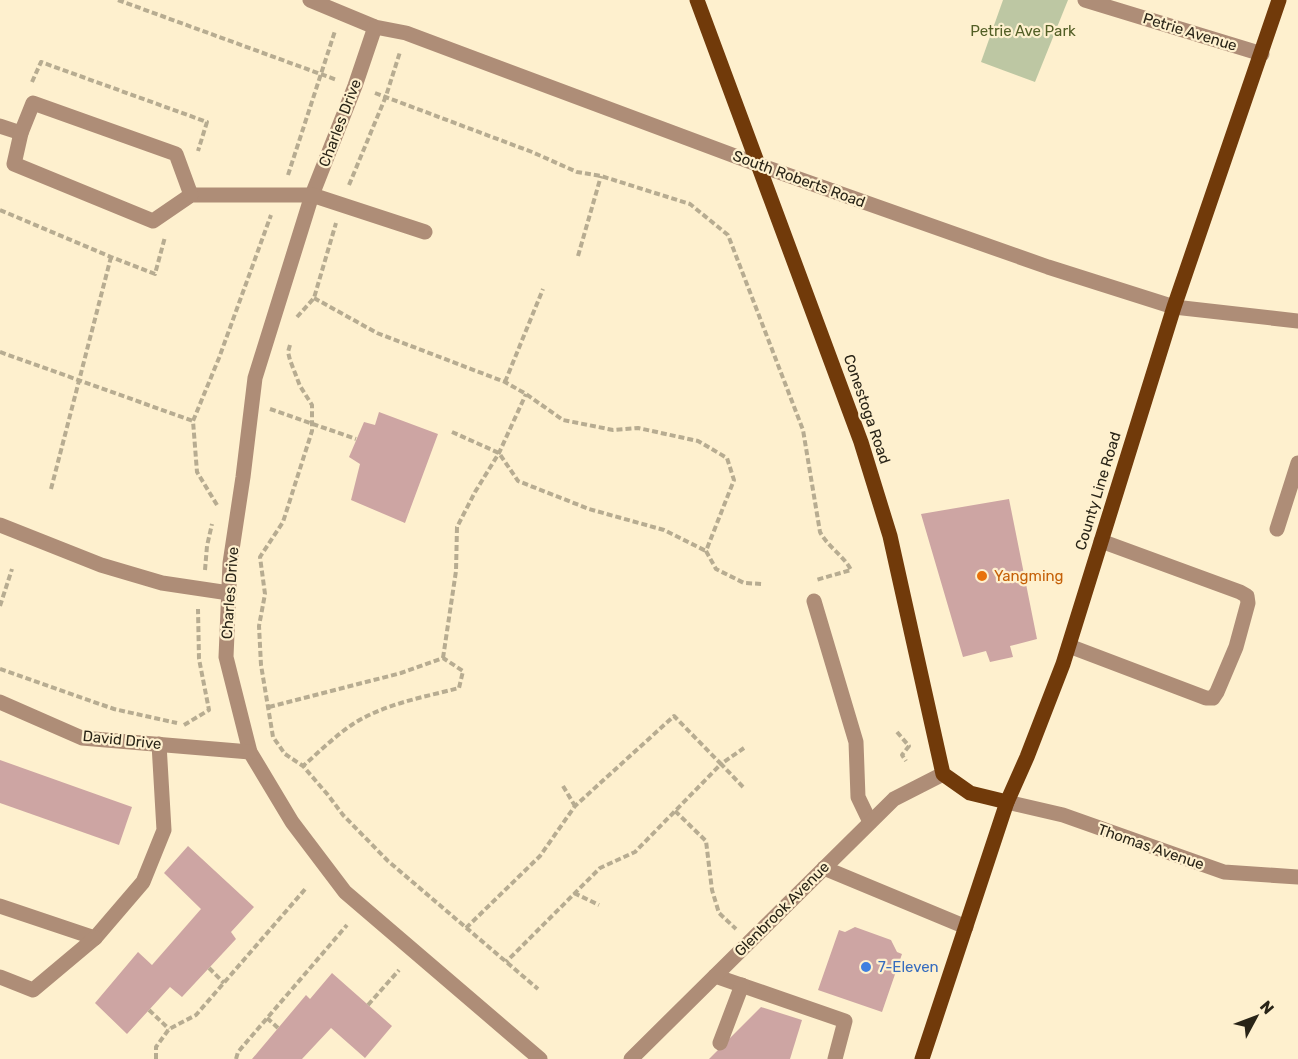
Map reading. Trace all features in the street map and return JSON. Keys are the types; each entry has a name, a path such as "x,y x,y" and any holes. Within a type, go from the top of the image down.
{"main road":[{"name":"Conestoga Road","path":"697,0 858,432 890,536 943,774"},
{"name":"County Line Road","path":"922,1059 1007,802 1027,758 1063,664 1174,307 1279,0"},
{"path":"943,774 970,793 1007,802"}],"street":[{"name":"South Roberts Road","path":"310,0 375,27 406,33 759,165 1048,267 1174,307 1298,321"},
{"name":"Petrie Avenue","path":"1085,0 1262,54"},
{"name":"Charles Drive","path":"375,27 355,86 312,195 255,378 230,563 226,657 250,752 291,822 345,892 540,1059"},
{"path":"191,195 176,154 33,103 21,133 14,164 153,220 191,195 312,195 425,232"},
{"path":"0,126 21,133"},
{"path":"1277,529 1298,463"},
{"path":"0,525 101,565 162,583 229,593"},
{"path":"1069,645 1206,698 1213,698 1217,692 1236,647 1248,603 1247,596 1101,541"},
{"path":"814,601 856,742 858,797 870,822"},
{"name":"David Drive","path":"0,702 81,738 250,752"},
{"path":"0,977 33,990 95,938 143,882 164,830 159,744"},
{"name":"Glenbrook Avenue","path":"631,1059 894,799 943,774"},
{"name":"Thomas Avenue","path":"1007,802 1063,815 1224,872 1298,877"},
{"path":"824,868 966,927"},
{"path":"0,906 95,938"},
{"path":"715,976 845,1021 835,1059"},
{"path":"720,1043 742,985"}],"path":[{"path":"118,0 386,96 532,152 577,172 601,176 690,204 728,235 802,430 820,531 824,540 851,570 808,582 814,601"},
{"path":"0,669 114,709 186,725 209,710 199,659 198,607 203,589 207,546 217,505 196,472 194,421 266,230 276,196 288,173 342,13"},
{"path":"297,318 314,298 341,205 386,96 406,33"},
{"path":"578,256 601,176"},
{"path":"51,489 111,257"},
{"path":"506,382 543,289"},
{"path":"314,298 377,333 506,382 563,420 613,430 638,428 698,441 727,458 734,480 706,551"},
{"path":"291,340 288,352 300,386 312,405 312,431 283,522 260,557 265,594 259,626 261,665 273,738 285,754 303,766 344,815 388,861 538,989"},
{"path":"0,352 194,421"},
{"path":"443,658 456,571 456,527 499,453 526,394"},
{"path":"252,403 356,439"},
{"path":"452,432 499,453 518,480 589,509 663,530 706,551 716,569 744,583 763,584"},
{"path":"0,606 12,569"},
{"path":"269,707 401,673 443,658"},
{"path":"303,766 352,725 368,716 407,701 459,688 463,670 443,658"},
{"path":"466,928 540,856 576,806 674,716 743,787"},
{"path":"897,732 909,746 902,755 906,761"},
{"path":"506,962 600,867 635,852 721,764 744,748"},
{"path":"563,786 576,806"},
{"path":"675,811 706,841 712,890 719,913 736,929"},
{"path":"156,1059 156,1047 169,1029 196,1015 307,887"},
{"path":"574,893 599,905"},
{"path":"236,1059 238,1052 347,925"},
{"path":"209,968 224,983"},
{"path":"368,1005 399,970"},
{"path":"149,1010 169,1029"},
{"path":"267,1018 278,1028"}],"green space":[{"name":"Petrie Ave Park","path":"1003,0 1068,0 1035,82 981,62"}],"building":[{"path":"379,412 438,434 405,523 351,500 360,464 349,457 364,422 375,425"},
{"name":"Yangming","path":"1009,499 1037,639 1010,646 1013,657 990,662 986,651 963,657 921,514"},
{"path":"0,760 132,807 119,845 0,803"},
{"path":"188,846 254,907 231,932 236,939 182,997 170,987 127,1034 95,1003 138,952 152,965 201,909 164,873"},
{"path":"855,927 891,940 897,952 902,954 882,1012 818,990 839,930 845,932"},
{"path":"332,973 392,1026 365,1058 331,1028 302,1059 252,1059 306,995 310,999"},
{"path":"761,1007 802,1020 790,1059 709,1059"}],"place":[{"name":"Yangming","path":"982,576"},
{"name":"7-Eleven","path":"866,967"}]}
